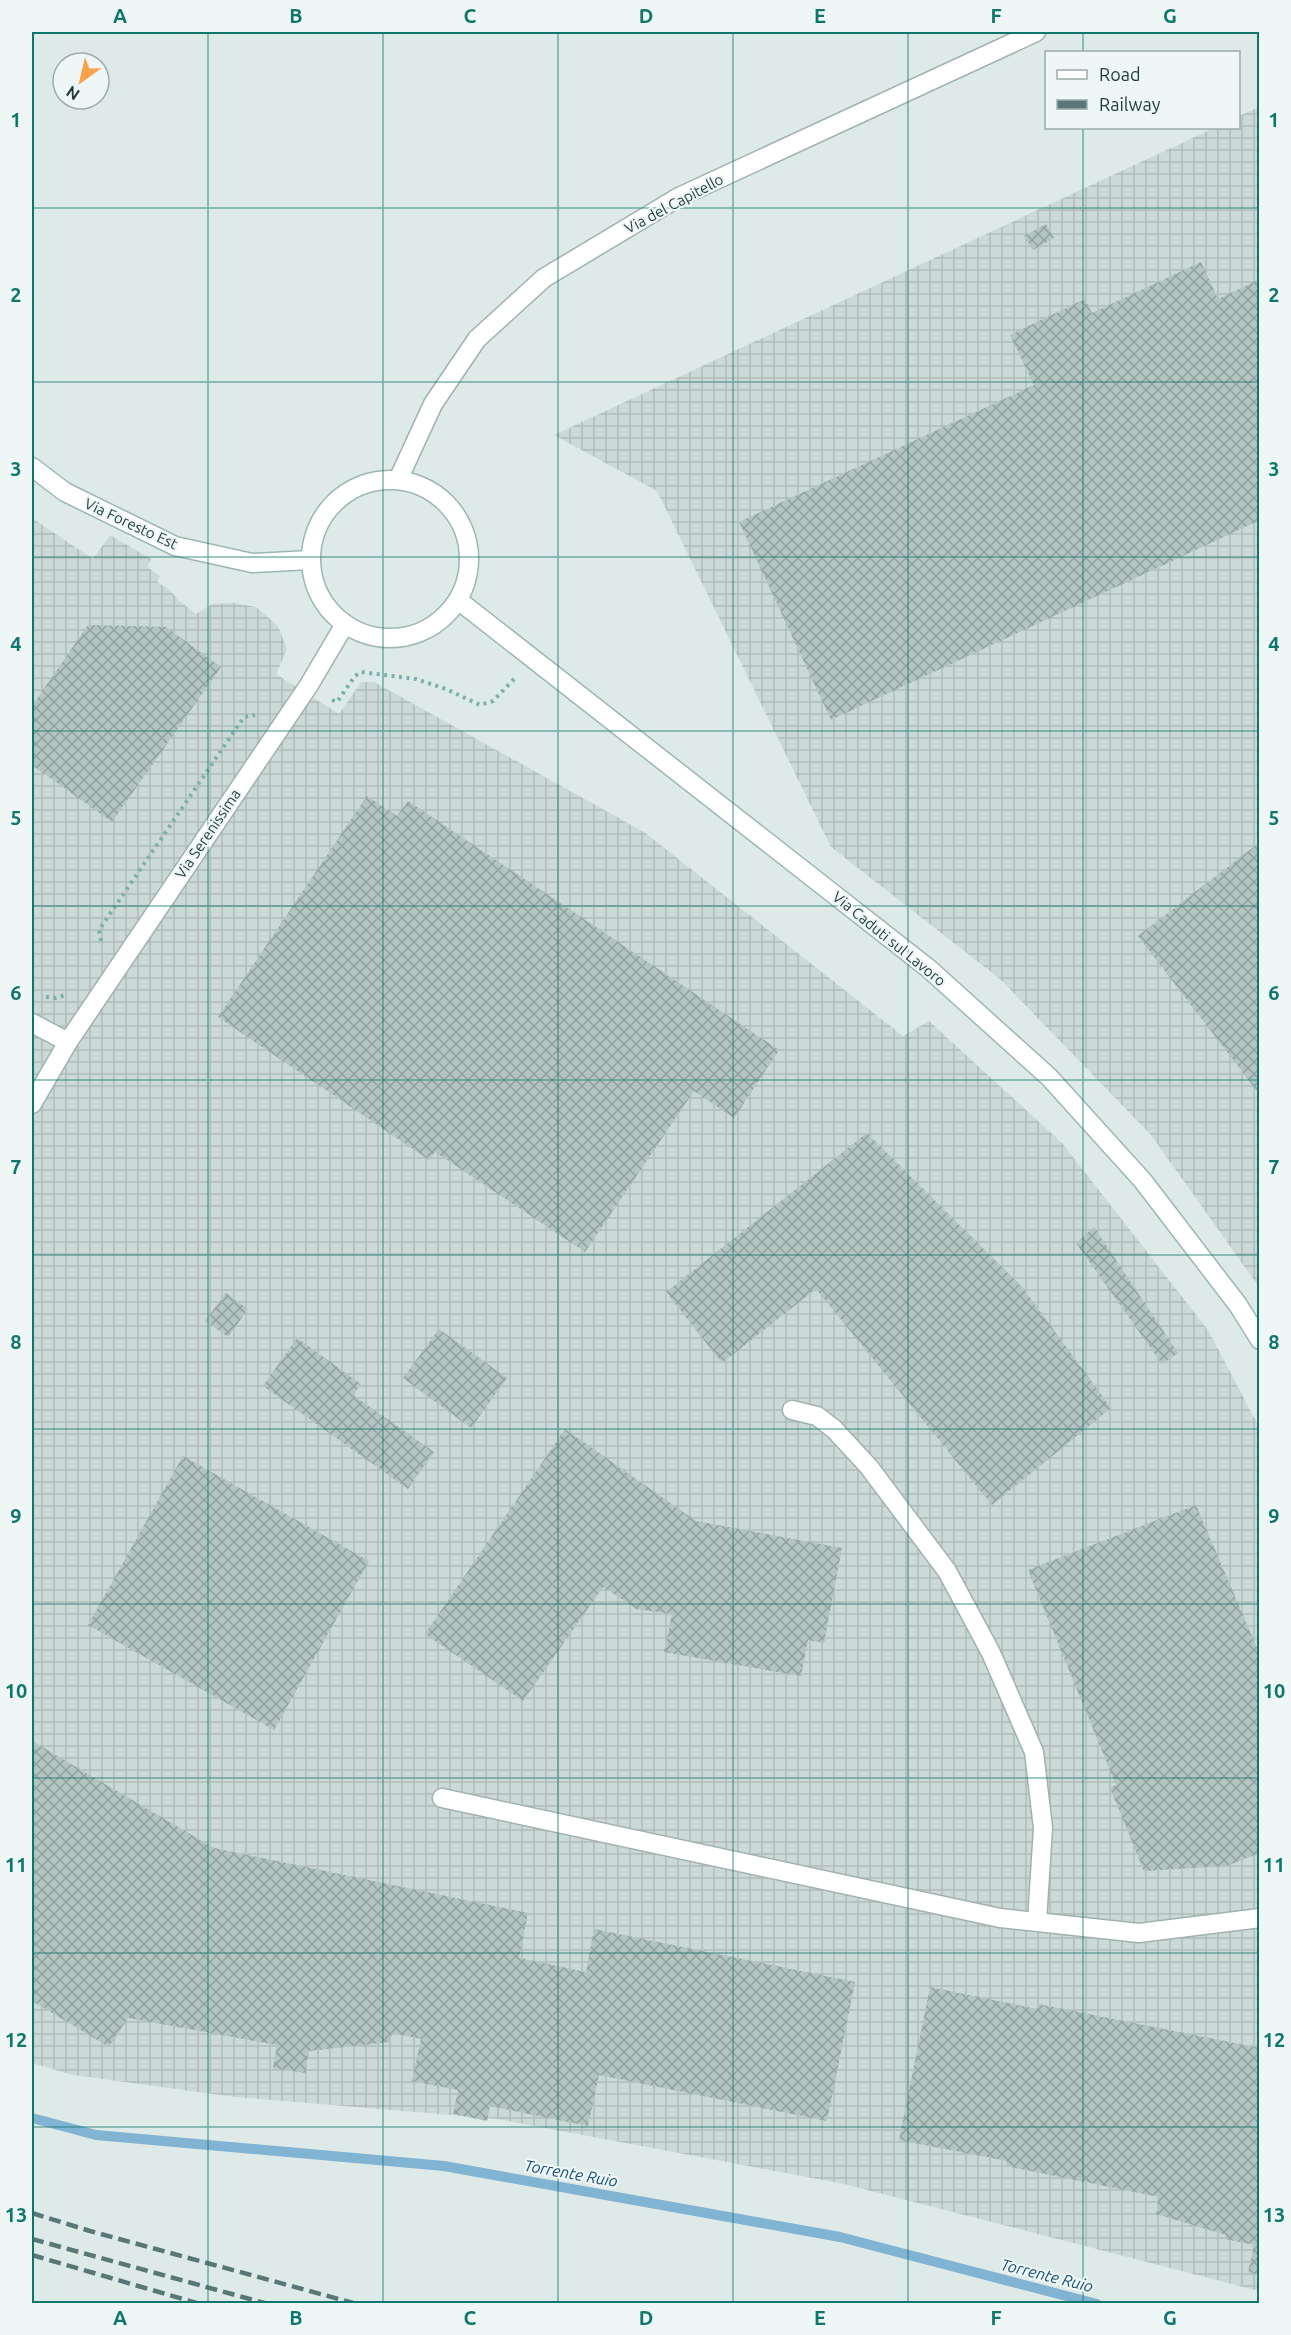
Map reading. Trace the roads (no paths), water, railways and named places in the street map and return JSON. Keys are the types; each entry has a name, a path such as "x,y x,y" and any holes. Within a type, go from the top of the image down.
{"street":[{"name":"Via del Capitello","path":"398,480 433,404 477,339 544,278 679,197 1036,32"},
{"name":"Via Foresto Est","path":"32,467 65,492 175,546 252,563 310,560"},
{"path":"398,480 424,487 445,502 461,523 469,548 468,575 458,600 441,619 419,632 394,638 369,635 345,624 327,607 315,585 310,560 314,533 327,510 347,492 371,481 398,480"},
{"name":"Via Caduti sul Lavoro","path":"458,600 928,968 1049,1077 1143,1181 1238,1305 1260,1340"},
{"name":"Via Serenissima","path":"32,1104 68,1042 309,685 345,624"},
{"path":"32,1023 68,1042"},
{"path":"792,1410 817,1416 834,1429 869,1467 947,1571 991,1653 1034,1752 1043,1828 1037,1921"},
{"path":"442,1798 1000,1918 1139,1933 1260,1918"}],"waterway":[{"name":"Torrente Ruio","path":"32,2118 96,2135 444,2166 840,2237 1097,2304"}],"railway":[{"path":"32,2213 357,2304"},
{"path":"32,2239 268,2304"},
{"path":"32,2255 200,2304"}]}
